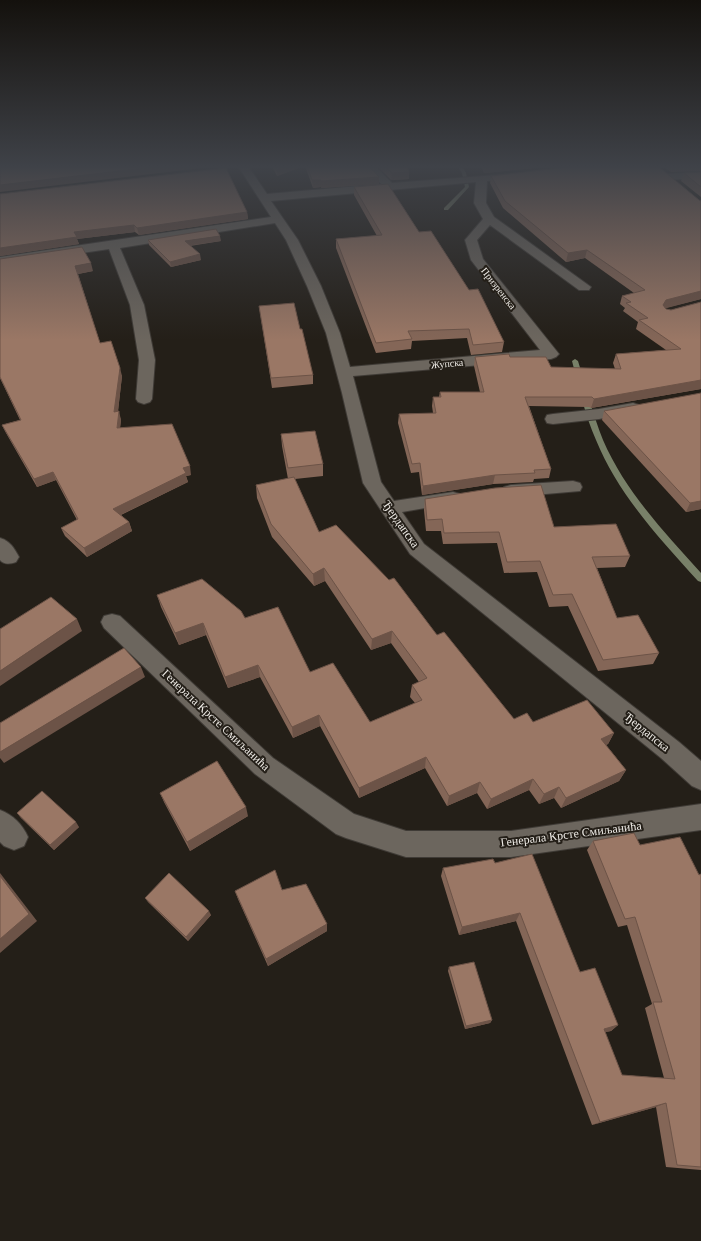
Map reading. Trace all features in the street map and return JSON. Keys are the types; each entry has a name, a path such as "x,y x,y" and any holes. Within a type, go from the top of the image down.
{"street":[{"path":"0,261 247,224"},
{"name":"Ђердапска","path":"281,224 292,240 314,286 333,333 372,483 417,549 670,750 701,778"},
{"name":"Призренска","path":"485,224 471,240 477,260 551,354"},
{"path":"496,224 584,287"},
{"path":"113,245 137,304 147,360 144,399"},
{"name":"Жупска","path":"344,372 551,354"},
{"path":"553,420 650,405"},
{"path":"493,492 573,487"},
{"path":"389,508 471,496"},
{"name":"Генерала Крсте Смиљанића","path":"112,622 264,766 346,825 406,844 510,844 701,816"}],"building":[{"path":"0,224 165,224 137,228 134,225 74,232 77,237 0,248"},
{"path":"376,224 414,224 419,232 431,231 469,290 478,289 504,342 473,345 469,329 408,331 412,339 376,343 336,239 382,235"},
{"path":"533,224 701,224 701,291 666,300 663,305 666,309 671,310 701,302 701,380 594,399 592,397 525,397 551,469 534,470 535,473 495,475 423,486 420,463 412,464 399,414 436,413 433,397 441,397 440,392 484,392 475,357 509,354 510,357 546,357 551,367 621,369 616,354 681,349 639,320 648,318 626,303 631,302 622,296 645,290 587,250 568,253"},
{"path":"216,229 220,236 185,241 200,254 170,262 148,240"},
{"path":"82,247 91,263 75,266 100,343 111,341 120,368 114,412 119,411 117,428 172,424 190,466 183,468 186,473 113,509 129,522 84,548 61,528 78,519 53,472 34,479 2,425 21,420 0,377 0,259"},
{"path":"294,303 313,375 271,378 259,306"},
{"path":"701,393 701,501 690,503 604,411"},
{"path":"315,431 323,464 288,468 281,434"},
{"path":"294,477 319,532 336,525 389,580 394,578 437,635 444,632 514,719 527,713 533,722 587,700 614,733 601,739 626,770 566,798 559,787 544,794 533,779 491,799 480,782 449,796 426,757 359,788 319,715 292,727 258,665 225,677 203,623 175,633 157,595 202,579 241,611 245,618 278,607 310,672 333,663 370,722 422,700 412,685 427,678 392,631 372,639 324,568 313,574 271,524 256,485"},
{"path":"541,485 554,527 616,524 630,556 592,557 617,618 638,615 659,653 603,660 572,594 553,595 540,561 507,562 499,532 444,533 442,519 427,520 425,499 495,488"},
{"path":"51,597 77,619 0,671 0,629"},
{"path":"124,648 141,667 0,752 0,723"},
{"path":"217,761 246,807 187,842 160,793"},
{"path":"42,791 76,822 50,845 17,813"},
{"path":"634,833 640,845 680,837 699,875 701,874 701,1167 677,1165 666,1103 600,1122 520,913 462,927 443,868 493,859 495,863 532,854 580,972 595,968 618,1025 604,1029 622,1075 675,1079 653,1002 662,1002 635,917 625,919 593,841"},
{"path":"275,870 282,890 306,884 327,924 266,959 235,891"},
{"path":"169,873 209,911 186,937 145,898"},
{"path":"0,876 29,914 0,939"},
{"path":"474,962 492,1020 466,1026 449,967"}],"waterway":[{"path":"575,361 589,411 609,460 644,514 701,579"}]}
